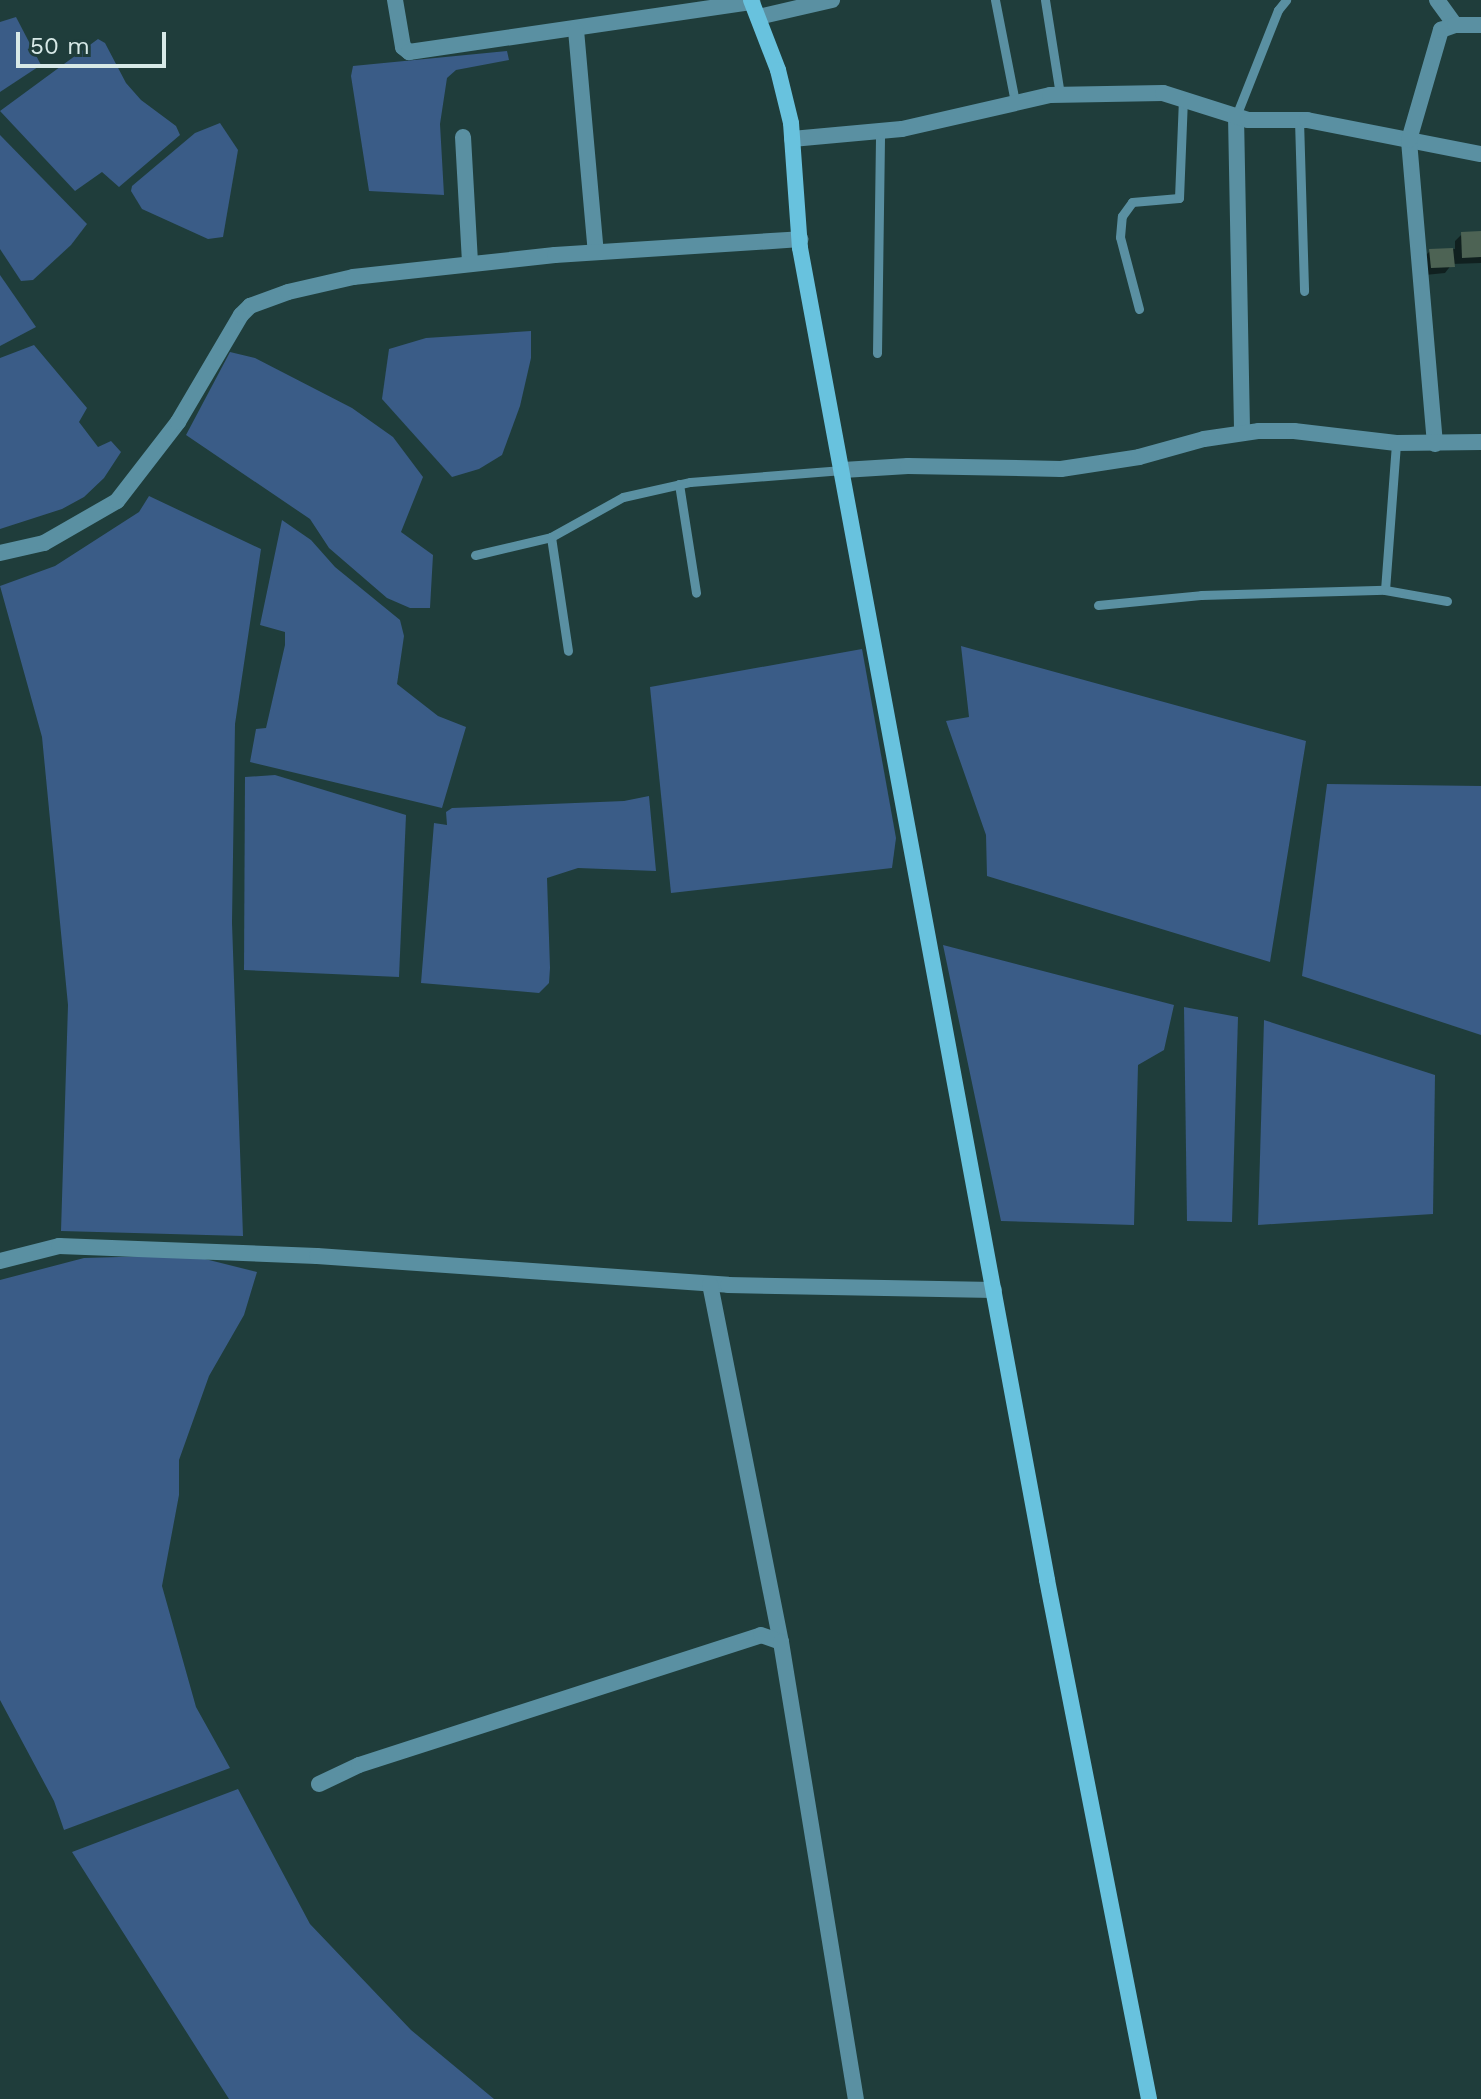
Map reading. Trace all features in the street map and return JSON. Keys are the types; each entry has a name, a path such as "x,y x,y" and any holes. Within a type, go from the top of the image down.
{"street":[{"path":"395,0 403,47 409,52 754,6 832,0"},
{"path":"1437,0 1455,25"},
{"path":"754,6 778,70 792,139 800,239 994,1290 1149,2099"},
{"path":"1435,444 1409,140 1441,30 1455,25 1481,25"},
{"path":"576,30 596,252"},
{"path":"792,139 880,131 1060,95 1163,93 1236,116 1299,120 1481,154"},
{"path":"1236,116 1242,432"},
{"path":"463,137 470,264"},
{"path":"0,553 44,543 117,501 178,422 241,315 250,306 288,292 353,277 596,252 800,239"},
{"path":"843,470 908,466 1061,469 1139,457 1242,432 1294,431 1396,443 1481,442"},
{"path":"0,1261 59,1246 317,1256 710,1284 994,1290"},
{"path":"710,1284 781,1642 856,2099"},
{"path":"319,1784 359,1765 761,1635 781,1642"}],"lane":[{"path":"995,0 1015,102"},
{"path":"1045,0 1060,95"},
{"path":"1236,116 1278,10 1286,0"},
{"path":"1139,309 1120,237 1122,216 1132,202 1179,198 1183,100"},
{"path":"1299,120 1304,291"},
{"path":"877,353 880,131"},
{"path":"1385,590 1396,443"},
{"path":"475,555 551,537 623,497 679,484 843,470"},
{"path":"679,484 696,593"},
{"path":"551,537 568,651"},
{"path":"1098,605 1245,593 1385,590 1447,601"}],"water":[{"path":"16,17 41,65 0,92 0,22"},
{"path":"98,39 105,43 126,83 141,100 176,126 180,135 119,187 102,172 75,191 0,111"},
{"path":"507,51 509,60 456,70 447,78 440,124 444,195 369,191 351,76 353,66"},
{"path":"220,123 238,150 223,237 208,239 142,209 131,191 132,186 195,133"},
{"path":"0,135 87,224 71,245 33,280 21,281 0,249"},
{"path":"0,275 36,327 0,346"},
{"path":"531,331 531,358 520,406 502,455 479,469 452,477 382,399 389,349 426,338"},
{"path":"34,345 87,408 79,422 98,447 111,441 121,452 104,478 84,497 62,509 0,529 0,358"},
{"path":"230,352 255,358 352,408 393,437 423,477 401,532 433,555 430,608 410,608 387,598 329,548 310,519 186,435"},
{"path":"149,496 261,549 235,724 232,923 243,1236 61,1231 68,1005 42,737 0,586 55,566 139,512"},
{"path":"282,520 311,540 335,567 400,620 404,636 397,684 438,716 466,727 442,808 250,762 256,729 266,728 285,645 285,632 260,625"},
{"path":"961,646 1306,741 1270,962 987,876 986,835 946,721 969,717"},
{"path":"862,649 896,838 892,868 671,893 650,687"},
{"path":"275,775 406,815 399,977 244,970 245,777"},
{"path":"1327,784 1481,786 1481,1035 1302,976"},
{"path":"649,796 656,871 578,868 547,878 549,983 539,993 421,983 434,823 447,825 446,812 452,808 624,801"},
{"path":"943,945 1174,1005 1164,1050 1138,1065 1134,1225 1001,1221"},
{"path":"1184,1007 1238,1017 1232,1222 1187,1221"},
{"path":"1264,1020 1435,1075 1433,1214 1258,1225"},
{"path":"189,1255 257,1272 244,1315 209,1376 179,1460 179,1495 162,1586 196,1707 230,1768 64,1830 54,1801 0,1700 0,1280 84,1258"},
{"path":"238,1789 310,1924 411,2030 494,2099 229,2099 72,1852"}],"building":[{"path":"1481,231 1481,257 1462,258 1461,232"},
{"path":"1453,248 1455,267 1431,268 1429,249"}]}
